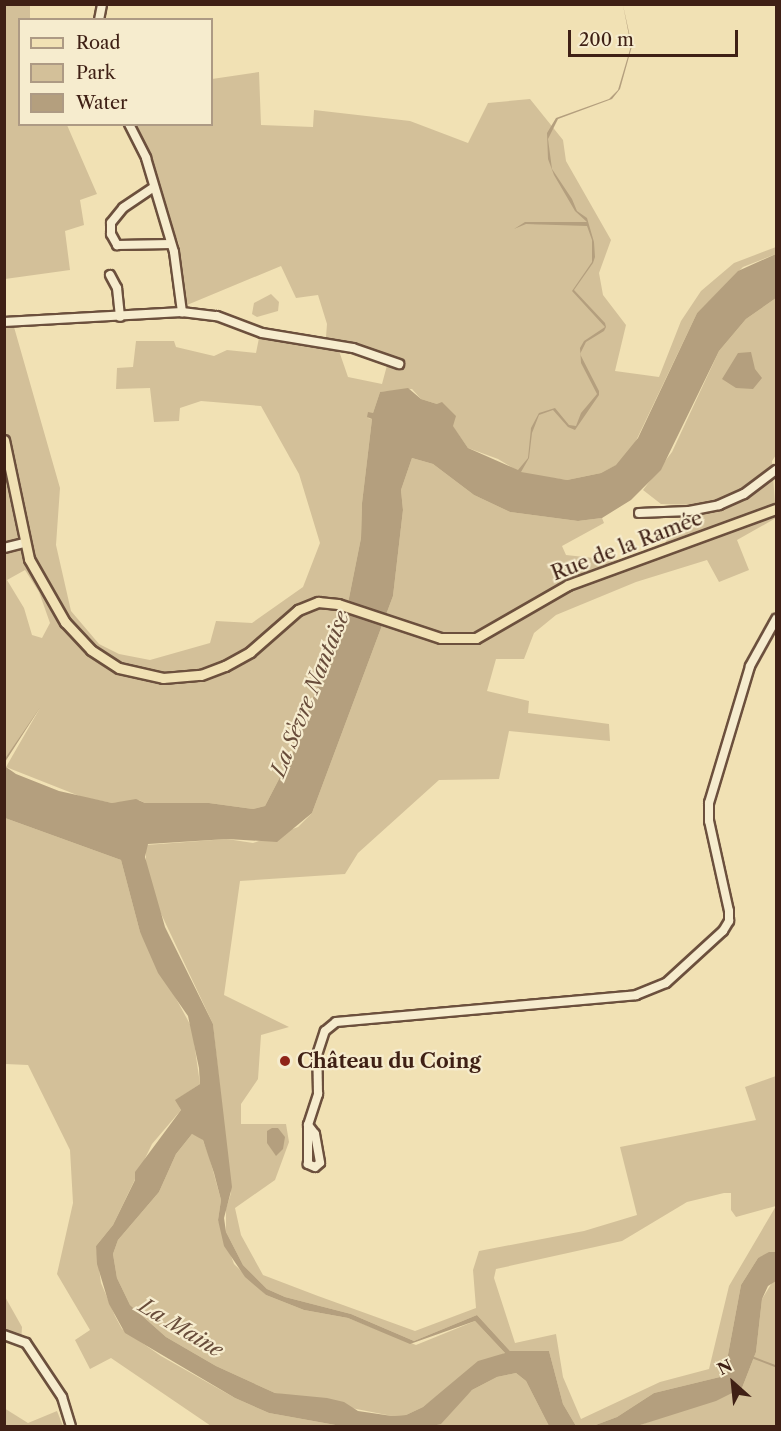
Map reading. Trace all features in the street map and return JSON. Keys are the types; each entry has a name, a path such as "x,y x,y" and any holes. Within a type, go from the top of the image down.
{"main road":[{"path":"4,440 24,543"},
{"name":"Rue de la Ramée","path":"24,543 36,575 76,636 104,659 146,676 178,678 213,671 250,652 303,607 318,602 338,604 441,638 483,636 568,585 777,509"}],"street":[{"path":"130,126 146,158 171,244 182,312"},
{"path":"154,187 123,208 111,223 111,234 117,245 171,244"},
{"path":"111,275 117,288 120,316"},
{"path":"4,322 182,312 217,316 262,333 353,348 399,364"},
{"path":"639,513 689,511 720,505 744,494 777,470"},
{"path":"4,548 24,543"},
{"path":"308,1125 315,1134 320,1163 315,1167 308,1164 308,1125 318,1094 320,1041 336,1022 636,995 666,983 723,931 729,921 729,911 709,821 709,803 750,666 777,619"},
{"path":"4,1335 26,1343 62,1397 71,1426"}],"green space":[{"path":"4,5 30,5 30,18 18,18 18,126 67,126 97,194 80,200 84,225 65,231 70,270 5,279"},
{"path":"259,72 261,125 313,127 314,110 410,121 468,143 488,103 530,99 563,140 566,161 611,240 599,273 603,295 626,325 615,371 659,377 681,321 701,291 734,263 776,247 776,254 743,267 697,313 634,445 617,465 601,473 567,480 523,474 498,459 468,448 437,404 421,399 412,389 380,392 373,413 368,418 372,419 362,503 361,538 348,603 293,752 265,806 253,809 209,803 145,803 139,800 112,803 82,797 6,767 40,708 5,760 5,327 14,327 60,488 56,545 71,611 99,644 119,654 150,660 210,643 216,621 252,623 303,587 320,543 299,474 261,406 201,401 180,408 179,421 154,422 150,388 116,389 117,368 133,367 136,341 174,341 176,347 214,356 227,350 256,353 259,338 313,342 338,348 348,377 382,384 389,358 326,337 327,324 318,295 296,298 281,266 187,305 179,244 132,126 213,126 213,79","holes":["25,570 39,592 50,623 42,638 32,635 24,608 7,580"]},
{"path":"271,294 279,302 278,311 257,317 252,314 254,303"},
{"path":"776,298 776,455 772,461 776,518 737,540 749,570 719,582 707,560 636,582 556,615 534,633 524,659 496,659 487,691 529,701 528,713 609,724 610,741 509,731 499,779 439,780 358,853 345,874 240,881 224,995 289,1027 261,1035 258,1079 241,1104 241,1124 286,1124 289,1142 275,1180 235,1208 241,1235 263,1275 318,1296 415,1331 476,1308 473,1270 479,1251 584,1231 637,1215 620,1147 756,1120 745,1087 776,1076 776,1206 776,1252 758,1258 741,1285 724,1376 654,1393 617,1417 593,1426 576,1426 563,1404 549,1351 510,1351 477,1315 414,1341 351,1314 285,1297 267,1289 243,1265 226,1232 226,1209 231,1193 213,1024 156,903 146,869 146,845 227,839 253,843 298,827 312,813 393,596 403,510 401,490 412,458 433,464 474,495 510,512 578,521 602,518 604,523 562,546 566,555 621,561 663,546 682,516 700,505 661,504 643,490 672,452 719,351 746,319","holes":["731,1193 731,1210 736,1217 776,1206 729,1286 709,1369 660,1382 581,1419 563,1377 556,1334 515,1343 494,1278 496,1269 622,1241 687,1202"]},
{"path":"5,818 121,860 140,932 192,1028 200,1084 176,1100 181,1110 152,1144 113,1225 96,1246 101,1283 122,1329 161,1356 235,1398 269,1413 341,1426 211,1426 111,1358 90,1369 75,1340 90,1330 57,1274 73,1203 70,1150 28,1065 5,1064"},
{"path":"192,1134 202,1138 209,1156 221,1200 218,1220 234,1264 266,1295 304,1310 348,1318 416,1345 475,1321 505,1353 474,1367 423,1407 406,1415 392,1416 275,1393 216,1366 166,1337 130,1305 117,1278 113,1254 118,1240 159,1192 176,1154"},
{"path":"773,1281 776,1281 776,1426 637,1426 742,1388 756,1352 762,1299"},
{"path":"4,1295 22,1327 21,1342 5,1339"},
{"path":"516,1373 526,1381 549,1426 432,1426 472,1390 497,1377"},
{"path":"4,1408 28,1423 57,1411 63,1426 5,1426"}],"water":[{"path":"623,5 632,46 620,89 612,99 558,119 548,139 552,169 572,199 577,211 587,218 594,242 593,263 574,290 605,323 606,327 604,331 586,342 580,353 584,341 605,327 572,291 592,262 592,240 587,226 526,224 514,229 525,222 587,222 575,211 554,175 548,159 547,133 556,118 609,99 618,90 631,46"},
{"path":"776,254 776,298 746,319 719,351 661,470 631,500 602,518 578,521 510,512 474,495 433,464 412,458 401,490 403,510 393,596 312,813 277,842 227,839 148,844 145,857 165,927 213,1024 232,1187 224,1218 226,1232 243,1265 267,1289 285,1297 351,1314 414,1341 477,1315 510,1351 549,1351 563,1404 576,1426 549,1426 526,1381 516,1373 497,1377 472,1390 441,1424 432,1426 341,1426 269,1413 235,1398 125,1333 109,1304 97,1264 96,1246 113,1225 135,1180 135,1172 181,1110 175,1100 200,1084 199,1068 188,1016 158,973 140,932 121,860 5,818 4,760 41,706 5,762 6,767 16,774 59,791 112,803 136,799 145,803 209,803 253,809 265,806 293,752 348,603 361,538 362,503 372,419 367,417 368,412 373,413 380,392 408,388 421,399 437,404 442,402 456,416 453,426 468,448 518,470 528,458 531,428 539,413 555,408 569,425 576,426 581,413 597,394 581,363 580,355 599,395 575,430 568,427 553,410 539,415 532,433 529,458 521,472 567,480 601,473 616,465 638,438 697,313 738,271","holes":["192,1134 203,1140 221,1200 218,1220 224,1246 245,1277 266,1295 304,1310 348,1318 410,1344 475,1321 505,1353 478,1361 423,1407 406,1415 392,1416 358,1411 344,1402 327,1398 275,1393 216,1366 166,1337 130,1305 117,1278 113,1254 118,1240 159,1192 176,1154"]},
{"path":"751,352 755,369 762,378 753,389 736,388 722,379 738,353"},
{"path":"278,1128 285,1137 283,1149 276,1156 267,1143 267,1131"},
{"path":"769,1252 776,1252 776,1281 768,1286 762,1299 756,1352 742,1388 716,1401 637,1426 593,1426 617,1417 654,1393 724,1376 741,1285 758,1258"}],"waterway":[{"path":"752,1357 776,1366"}],"place":[{"name":"Château du Coing","path":"285,1061"}],"water label":[{"name":"La Sèvre Nantaise","path":"310,694"},
{"name":"La Maine","path":"181,1328"}]}
